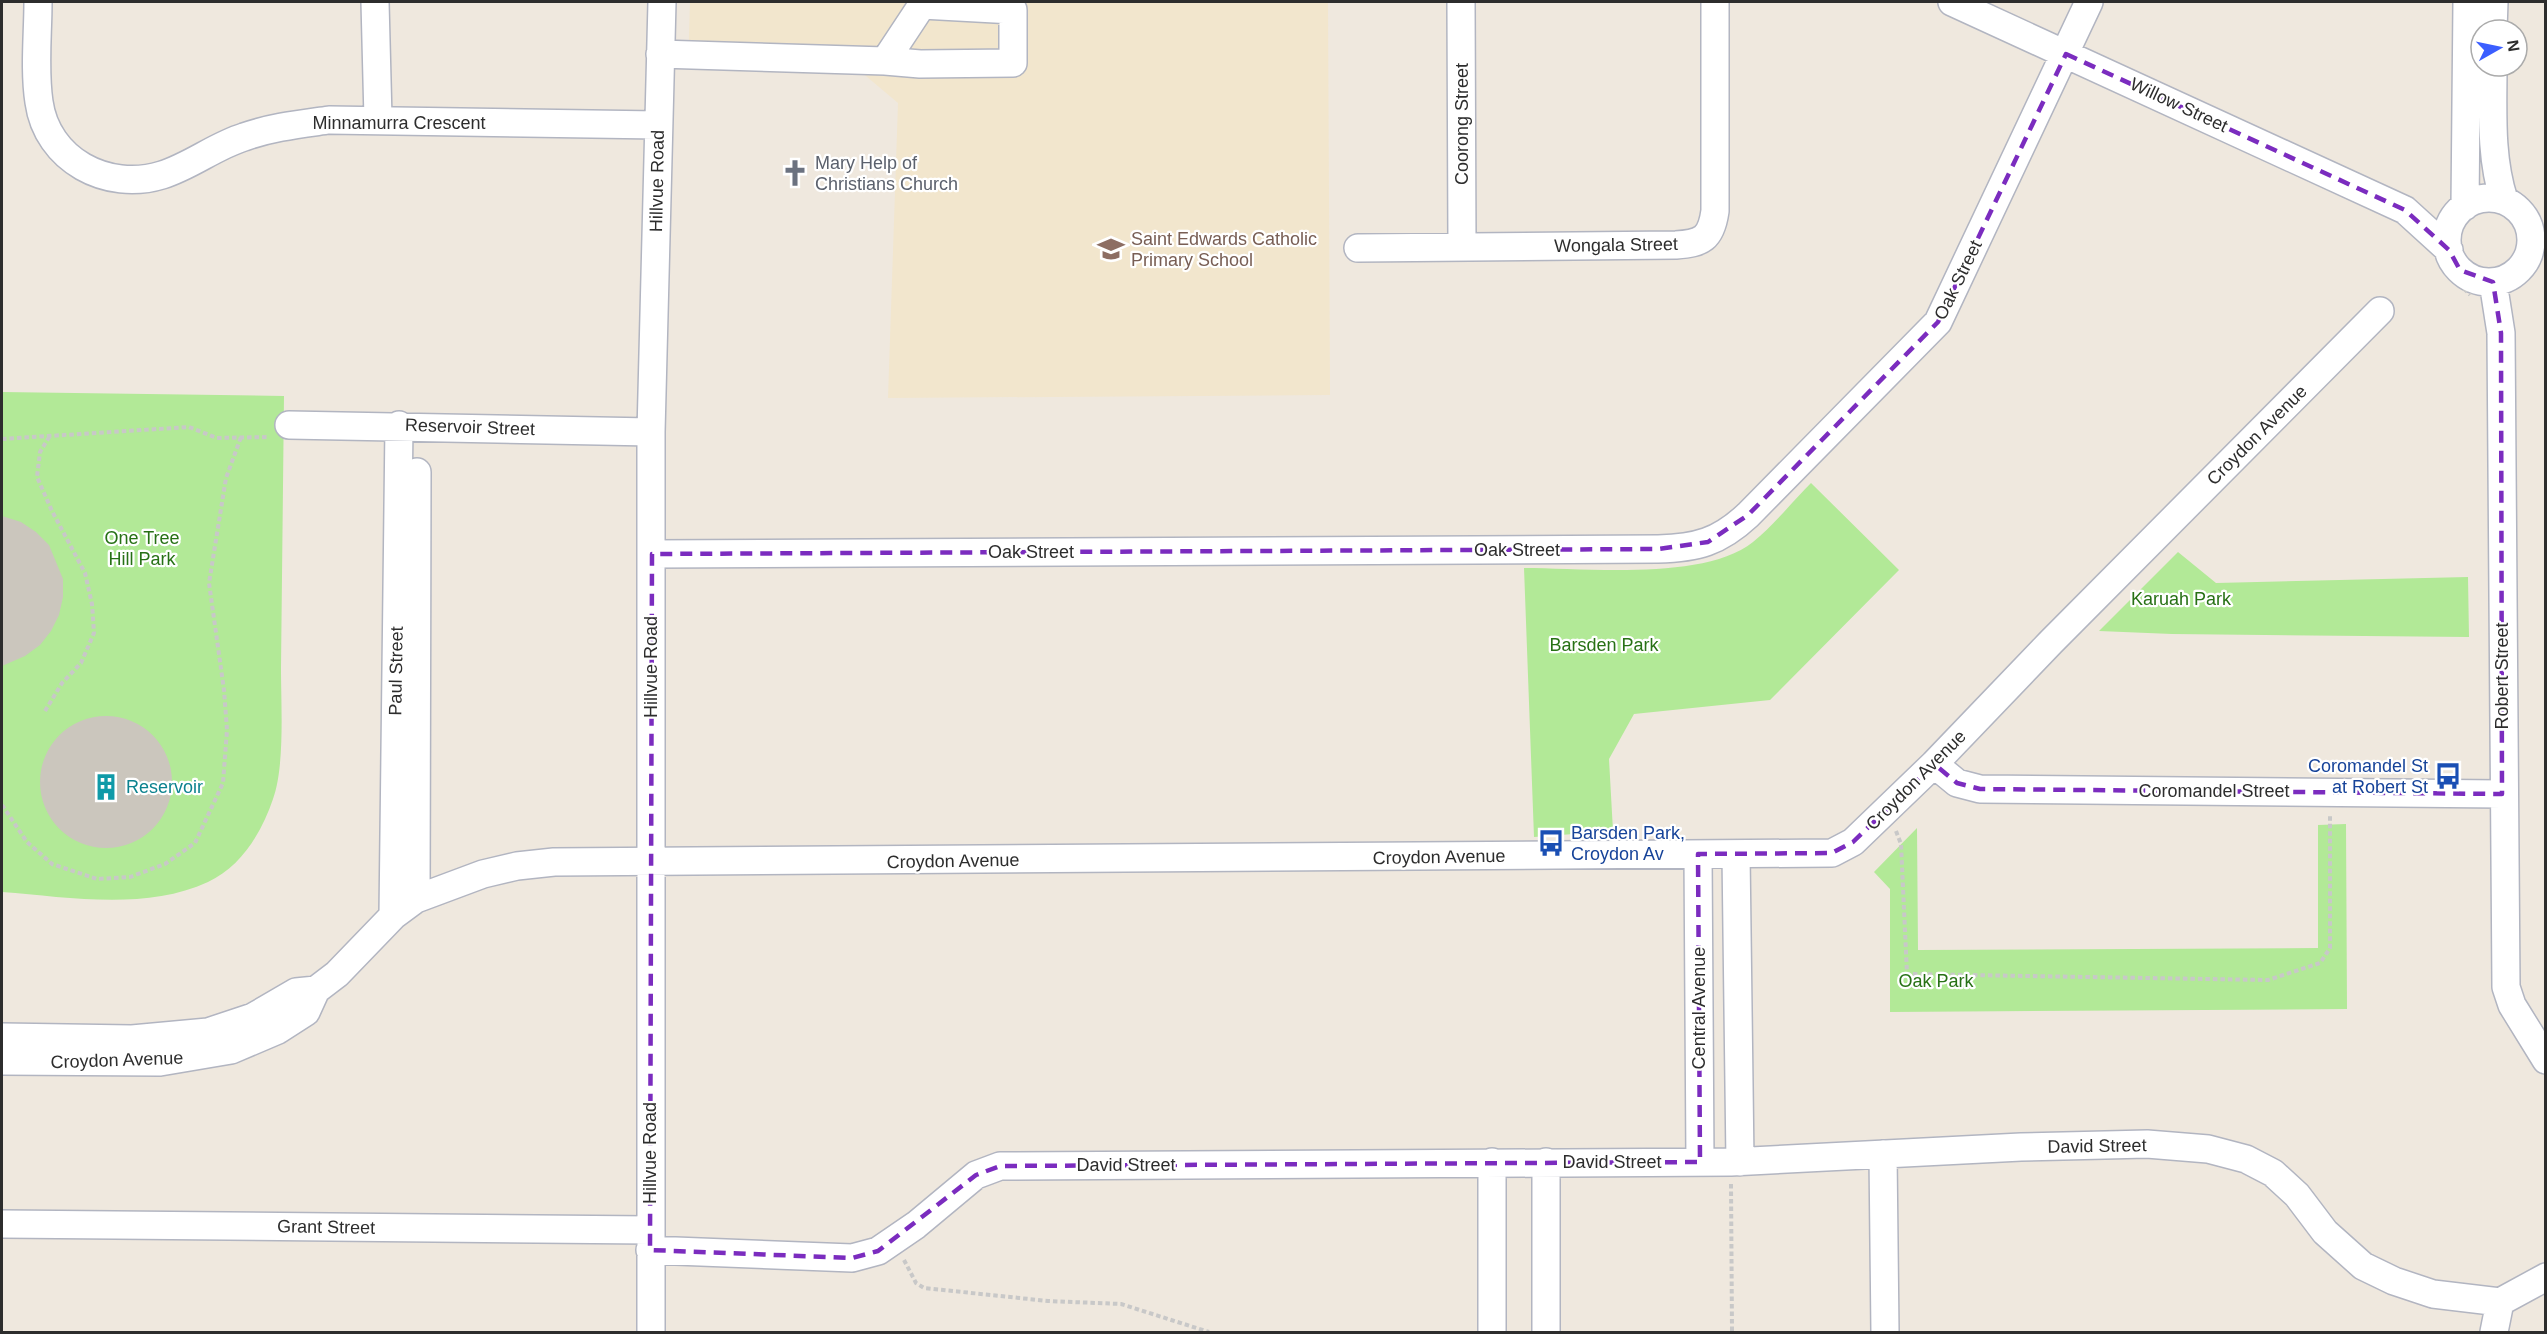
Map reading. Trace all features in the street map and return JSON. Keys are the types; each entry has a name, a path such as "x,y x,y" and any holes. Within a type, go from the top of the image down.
{"street":[{"name":"Minnamurra Crescent","path":"38,2 39,102 45,127 58,148 76,164 100,174 127,179 148,179 188,164 244,136 289,125 329,120 658,125"},
{"path":"375,2 378,119"},
{"name":"Hillvue Road","path":"651,1332 651,432 662,2"},
{"name":"Coorong Street","path":"1461,2 1462,248"},
{"name":"Wongala Street","path":"1358,248 1676,245 1693,244 1706,237 1713,226 1715,211 1715,2"},
{"name":"Willow Street","path":"1952,2 2405,210 2445,256"},
{"name":"Oak Street","path":"652,554 1646,549 1685,548 1708,542 1730,532 1748,515 1938,322 2089,2"},
{"path":"2463,207 2467,2"},
{"path":"2493,2 2493,18"},
{"path":"660,54 885,61"},
{"path":"2493,78 2494,159 2496,178 2504,200"},
{"path":"2490,198 2504,200 2515,207 2524,217 2530,230 2531,243 2537,260 2514,274 2493,282 2481,281 2465,274 2445,256 2450,228 2463,207 2476,200 2490,198"},
{"name":"Willow Street","path":"2405,210 2463,207"},
{"name":"Robert Street","path":"2493,282 2501,333 2502,794 2506,987 2512,1005 2546,1060"},
{"name":"Croydon Avenue","path":"2,1061 160,1062 231,1050 278,1030 306,1012 316,990 337,974 393,916 416,899 483,874 517,866 554,862 1832,852 1853,842 1934,764 2051,642 2380,311"},
{"name":"Reservoir Street","path":"289,425 651,432"},
{"name":"Paul Street","path":"408,426 416,899"},
{"name":"Paul Street","path":"393,916 408,426"},
{"name":"Coromandel Street","path":"1934,764 1957,783 1980,789 2502,794"},
{"name":"Central Avenue","path":"1698,854 1700,1162"},
{"path":"1736,854 1736,1162"},
{"name":"Croydon Avenue","path":"2,1037 132,1039 189,1035 208,1032 253,1017 296,992 316,990"},
{"name":"David Street","path":"650,1240 852,1258 879,1251 976,1175 1000,1166 1736,1162 2147,1144 2208,1149 2246,1159 2273,1173 2297,1195 2325,1232 2363,1266 2394,1281 2433,1294 2500,1302"},
{"path":"1883,1154 1885,1332"},
{"path":"1492,1162 1492,1332"},
{"path":"1546,1162 1546,1332"},
{"name":"Grant Street","path":"2,1224 650,1240"},
{"path":"2494,1332 2500,1302 2546,1277"}],"path":[{"path":"2445,256 2471,297"},
{"path":"2,439 51,434 189,427 217,438 279,436 289,425"},
{"path":"45,711 62,683 81,663 94,633 92,604 85,573 37,477 40,452 51,434"},
{"path":"2,806 27,842 52,864 97,879 130,877 156,868 195,843 223,783 227,730 210,583 226,478 241,437"},
{"path":"1885,811 1901,844 1907,974 2268,980 2320,963 2330,948 2330,792"},
{"path":"1732,1332 1736,1162"},
{"path":"897,1239 907,1271 916,1283 924,1288 1048,1300 1121,1304 1209,1332"}],"highlighted area":[{"path":"2066,54 2405,210 2449,250 2460,270 2493,282 2501,333 2502,794 1980,789 1957,783 1934,764 1853,842 1832,853 1698,854 1700,1162 1000,1166 976,1175 878,1251 852,1258 650,1250 652,554 1658,549 1708,542 1748,515 1938,322"}],"shaded area":[{"name":"Saint Edwards Catholic Primary School","path":"690,2 1328,2 1330,395 888,398 898,103 860,71 688,67"}],"green space":[{"name":"One Tree Hill Park","path":"2,392 284,396 282,735 277,785 263,824 249,847 231,867 208,882 184,891 133,899 80,899 2,892"},
{"name":"Barsden Park","path":"1811,483 1899,570 1770,700 1634,714 1609,759 1613,831 1534,837 1524,568 1643,570 1705,563 1732,554 1753,542"},
{"name":"Karuah Park","path":"2178,552 2216,583 2468,577 2469,637 2172,634 2099,631"},
{"name":"Oak Park","path":"2346,824 2347,1009 1890,1012 1890,889 1874,872 1917,828 1918,950 2318,948 2318,825"}],"building":[{"path":"2,516 21,522 49,545 63,579 63,597 59,615 51,631 40,645 25,656 2,666"},
{"name":"Reservoir","path":"106,716 131,721 153,735 167,757 172,782 167,807 153,829 131,843 106,848 81,843 59,829 45,807 40,782 45,757 59,735 81,721"}],"place":[{"name":"Mary Help of Christians Church","path":"795,173"},
{"name":"Saint Edwards Catholic Primary School","path":"1111,249"},
{"name":"Coromandel St at Robert St","path":"2448,776"},
{"name":"Reservoir","path":"106,787"},
{"name":"Barsden Park, Croydon Av","path":"1551,843"}]}
